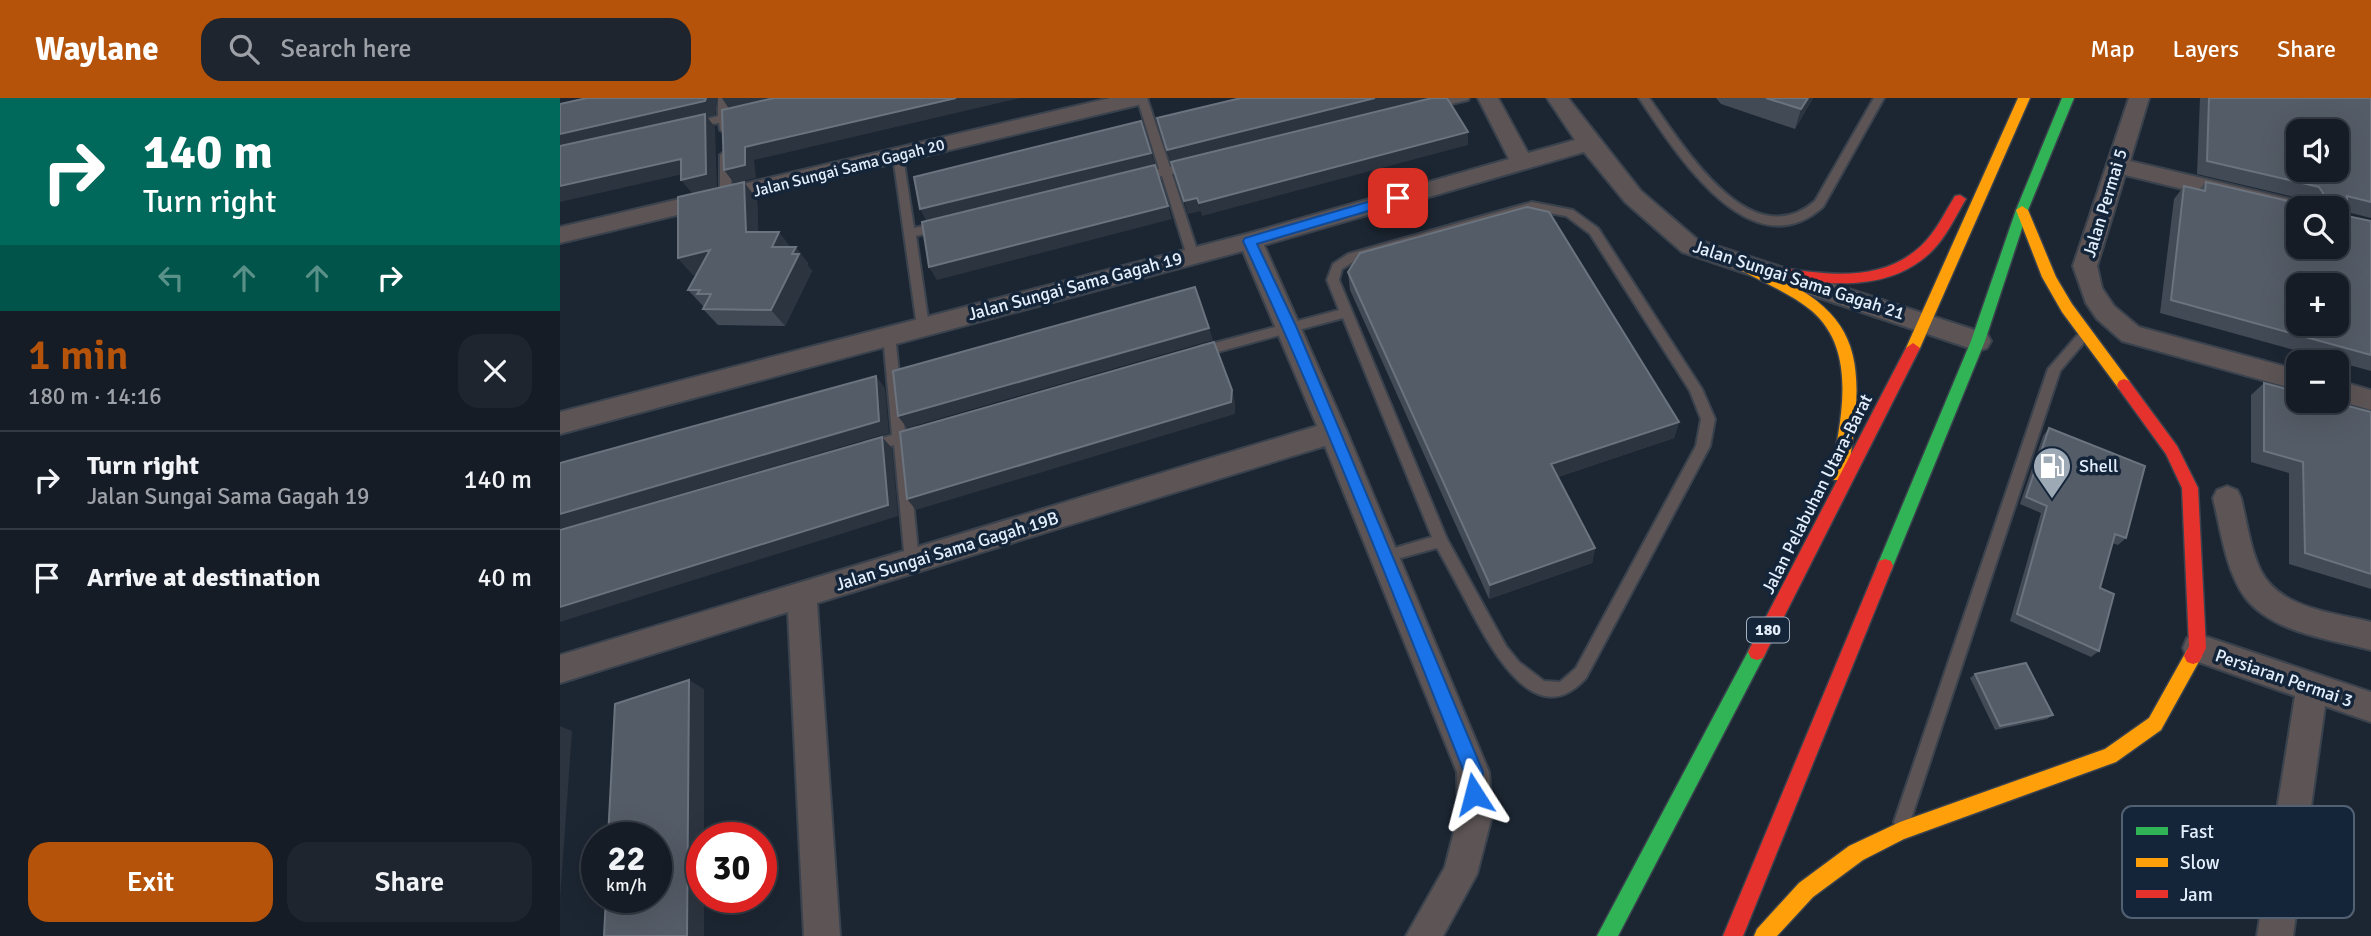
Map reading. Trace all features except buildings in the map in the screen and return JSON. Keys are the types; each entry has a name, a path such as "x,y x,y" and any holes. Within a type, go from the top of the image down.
{"main road":[{"name":"Jalan Pelabuhan Utara-Barat","path":"1607,936 1836,501 1926,322 2024,98"},
{"path":"1733,936 1978,341 2022,209 2068,98"},
{"path":"1770,271 1835,281 1857,280 1880,276 1915,260 1929,246 2012,124"},
{"path":"1764,936 1806,890 1856,853 1899,831 2110,757 2155,724 2198,648 2190,488 2172,450 2084,335 2049,277 2022,209"},
{"path":"1742,265 1813,305 1827,317 1841,337 1850,381 1836,501"}],"street":[{"name":"Jalan Sungai Sama Gagah 20","path":"560,235 726,198 1140,98"},
{"path":"1488,98 1521,161"},
{"name":"Jalan Sungai Sama Gagah 21","path":"1557,98 1588,143 1628,193 1657,223 1690,246 1978,341"},
{"name":"Jalan Permai 5","path":"2139,98 2085,265 2088,286 2095,302 2109,318 2131,334 2286,377"},
{"name":"Jalan Sungai Sama Gagah 19","path":"560,423 1250,241 1588,143"},
{"path":"2116,164 2286,206"},
{"path":"1250,241 1334,432 1473,772 1475,816 1460,874 1424,936"},
{"path":"2349,394 2371,400"},
{"name":"Jalan Sungai Sama Gagah 19B","path":"560,669 1334,432"},
{"path":"2227,498 2253,585 2271,603 2293,614 2371,636"},
{"path":"802,595 822,936"},
{"name":"Persiaran Permai 3","path":"2198,648 2371,707"},
{"path":"2294,806 2312,687"},
{"path":"2275,936 2278,918"}],"lane":[{"path":"723,98 726,198"},
{"path":"1140,98 1193,256"},
{"path":"1423,108 1464,98"},
{"path":"1644,98 1713,189 1738,208 1770,221 1789,222 1809,215 1819,204 1879,98"},
{"path":"683,128 751,113"},
{"path":"898,156 923,326"},
{"path":"1125,181 1206,162"},
{"path":"1532,206 1558,209 1580,219 1594,231 1703,404 1708,431 1703,446 1594,651 1570,685 1551,691 1541,688 1514,667 1501,651 1441,541 1346,313 1333,280 1337,267 1352,257 1514,209 1532,206"},
{"path":"909,233 950,224"},
{"path":"1182,357 1289,326 1346,313"},
{"path":"889,335 912,561"},
{"path":"1899,831 2054,369 2084,335"},
{"path":"860,450 926,430"},
{"path":"1386,556 1441,541"}],"traffic: fast":[{"path":"1885,566 1978,341 2022,210 2068,98"},
{"path":"1607,936 1757,652"}],"traffic: slow":[{"path":"1913,348 2024,98"},
{"path":"2022,210 2049,277 2067,308 2124,385"},
{"path":"1742,265 1807,300 1825,315 1837,332 1845,350 1850,391 1839,475"},
{"path":"1764,936 1806,890 1856,853 1900,831 2110,756 2155,724 2193,656"}],"traffic: jam":[{"path":"1770,271 1832,279 1872,277 1891,271 1926,249 1960,199"},
{"path":"1757,652 1913,348"},
{"path":"2124,385 2172,450 2190,488 2198,648 2193,656"},
{"path":"1733,936 1885,566"}],"place":[{"name":"Shell","path":"2052,500"}],"route":[{"path":"1398,198 1250,241 1289,326 1396,580 1473,772 1474,794"}]}
